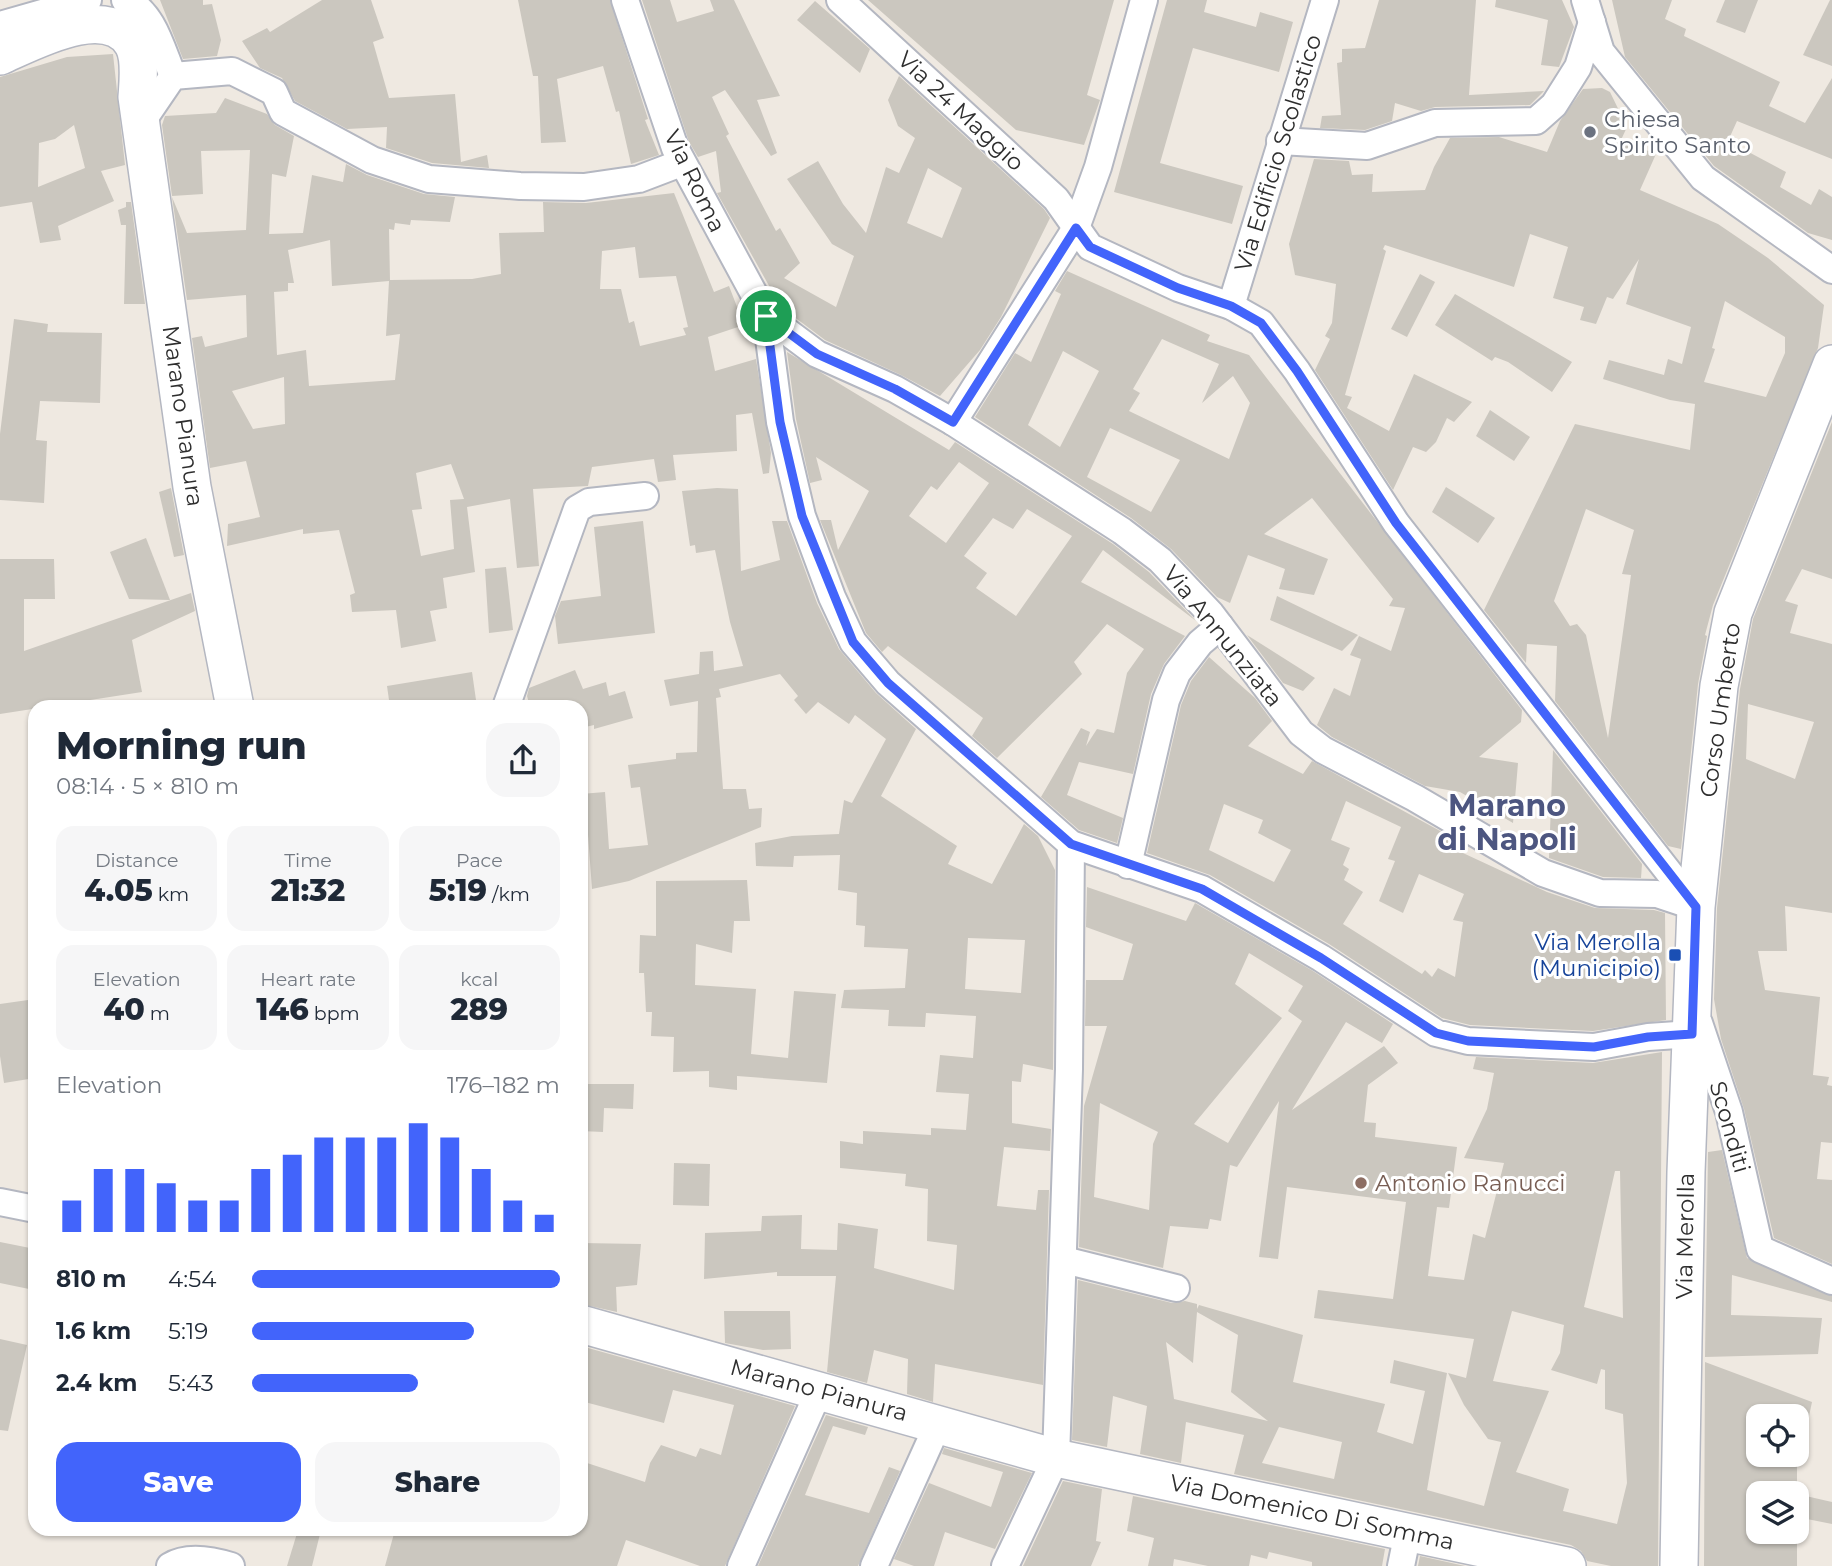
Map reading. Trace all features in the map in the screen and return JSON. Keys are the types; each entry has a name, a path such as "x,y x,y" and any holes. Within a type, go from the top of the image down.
{"street":[{"path":"0,25 88,0"},
{"path":"125,0 135,4 147,17 173,76"},
{"name":"Via Roma","path":"625,0 681,163 766,316"},
{"name":"Via 24 Maggio","path":"840,0 1056,199 1090,247 1178,288 1231,306 1261,323 1297,371 1396,523 1696,907"},
{"path":"953,422 1076,228 1098,167 1144,0"},
{"name":"Via Edificio Scolastico","path":"1231,306 1325,0"},
{"path":"1280,141 1367,146 1435,123 1536,121 1554,106 1578,67 1589,11"},
{"path":"1589,11 1601,52 1703,178 1832,270"},
{"name":"Marano Pianura","path":"0,56 55,32 94,22 117,29 133,44 141,123 192,486 234,700"},
{"path":"173,76 232,71 274,92 283,112 372,160 429,178 520,186 584,187 639,179 681,163"},
{"path":"141,123 173,76"},
{"path":"766,316 780,422 802,516 853,642 888,683 1071,844 1202,889 1321,958 1436,1033 1468,1041 1594,1047 1648,1037 1693,1020"},
{"name":"Via Annunziata","path":"766,316 817,354 895,389 953,422 1122,531 1160,560 1220,626 1301,733 1323,750 1415,798 1543,873 1600,893 1657,894 1696,907"},
{"name":"Corso Umberto","path":"1696,907 1719,686 1733,613 1832,364"},
{"path":"509,700 577,509 589,502 645,496"},
{"path":"1128,865 1166,701 1177,673 1200,643 1220,626"},
{"path":"1005,1566 1056,1458 1064,1259 1071,844"},
{"name":"Via Merolla","path":"1679,1566 1685,1186 1696,907"},
{"name":"Sconditi","path":"1693,1020 1729,1112 1760,1250 1832,1282"},
{"path":"0,1202 28,1208"},
{"path":"1064,1259 1176,1288"},
{"name":"Marano Pianura","path":"588,1326 939,1422 1056,1458"},
{"path":"741,1566 819,1391"},
{"path":"874,1566 939,1422"},
{"name":"Via Domenico Di Somma","path":"1056,1458 1405,1549 1567,1566"},
{"path":"170,1566 178,1561 210,1560 231,1566"}],"building":[{"path":"160,0 203,0 203,5 212,4 221,40 217,56 183,59"},
{"path":"322,0 371,0 384,38 373,42 389,98 455,94 461,162 487,155 489,168 432,163 386,148 387,127 347,129 295,101 282,78 260,68 242,41 267,28 270,32"},
{"path":"518,0 610,0 648,119 645,120 659,155 631,164 619,111 616,112 603,66 557,79 566,142 541,143 538,76 533,76"},
{"path":"642,0 670,0 677,22 714,11 710,0 734,0 780,96 757,100 777,153 771,156 725,90 712,97 729,134 726,136 776,231 780,228 800,263 784,278 836,307 854,256 832,244 787,179 818,161 843,204 866,233 886,167 899,173 915,138 898,126 888,100 899,76 1044,209 1050,218 1001,317 980,350 940,396 825,340 781,307 717,193 721,192 716,151 698,157 689,142","holes":["928,168 962,188 942,238 907,223"]},
{"path":"868,0 1114,0 1087,95 1100,100 1084,145 1016,130"},
{"path":"1167,0 1207,0 1204,12 1256,27 1260,12 1293,22 1279,72 1193,48 1160,163 1243,186 1232,224 1114,192"},
{"path":"1379,0 1476,0 1469,95 1544,91 1530,105 1435,107 1421,111 1395,103 1392,121 1365,130 1320,128 1322,116 1341,115 1337,63 1342,62 1342,49 1365,48"},
{"path":"1496,0 1562,0 1574,27 1559,67 1541,65 1548,20 1495,7"},
{"path":"1612,0 1672,0 1665,19 1686,29 1684,36 1780,82 1769,106 1805,123 1832,78 1832,159 1737,121 1728,141 1786,172 1780,187 1811,205 1819,189 1832,197 1832,240 1808,233 1714,166 1625,57"},
{"path":"1725,0 1758,0 1745,33 1716,22"},
{"path":"1832,0 1832,66 1803,55"},
{"path":"815,1 870,49 860,73 797,20"},
{"path":"113,54 125,165 101,171 114,201 58,226 61,240 40,243 32,202 0,207 0,77 67,57","holes":["74,125 85,168 38,187 39,143 55,139"]},
{"path":"1602,88 1610,92 1627,127 1621,140 1656,154 1640,190 1718,224 1768,258 1824,305 1818,348 1713,605 1705,635 1681,849 1668,846 1555,701 1557,646 1527,644 1526,663 1484,610 1575,424 1690,450 1695,404 1670,400 1603,379 1609,360 1664,375 1668,359 1682,364 1691,327 1626,304 1639,259 1613,299 1607,297 1596,324 1580,320 1584,307 1553,298 1568,247 1530,234 1514,287 1385,245 1383,249 1386,251 1345,395 1352,397 1347,408 1389,431 1414,374 1472,402 1454,422 1447,418 1436,442 1426,452 1413,447 1393,490 1315,370 1330,339 1325,336 1332,323 1336,284 1295,275 1289,244 1314,159 1349,161 1352,175 1373,174 1372,192 1425,190 1450,138 1499,137 1547,152 1560,121 1583,89","holes":["1725,301 1785,337 1785,353 1766,397 1704,382 1715,349 1712,348","1586,509 1634,530 1622,574 1631,575 1608,738 1586,635 1577,624 1570,626 1554,601"]},
{"path":"225,98 267,114 275,125 294,136 286,177 272,174 269,234 303,233 312,175 343,182 346,164 367,175 424,194 455,197 450,222 411,220 410,225 395,223 394,230 389,229 390,280 472,279 501,274 499,233 544,232 543,202 586,203 674,193 714,292 729,286 744,325 708,337 715,371 756,359 771,453 769,473 763,474 752,413 736,415 737,451 673,455 676,480 658,482 654,459 592,467 588,486 533,489 539,566 517,568 510,499 467,507 475,572 443,578 447,608 430,611 436,641 401,648 396,610 352,612 350,595 355,593 339,530 303,534 303,529 227,546 228,524 260,517 246,461 210,468 192,338 202,336 205,347 247,337 246,295 187,300 172,197 187,233 246,230 250,150 201,151 203,194 172,196 162,125 165,116 216,113","holes":["330,240 332,286 389,281 386,336 400,334 395,380 309,386 306,350 277,355 274,292 288,291 288,283 294,283 288,250","635,247 639,278 676,276 688,327 683,328 686,335 640,346 634,321 629,323 621,289 600,289 602,251","284,377 285,424 253,429 232,391","451,464 464,499 450,500 454,549 421,556 412,510 422,509 416,473"]},
{"path":"126,202 131,202 145,304 124,304 126,225 121,225 118,210 126,207"},
{"path":"1067,271 1210,335 1207,341 1249,355 1522,710 1521,722 1479,757 1518,763 1513,823 1460,792 1425,786 1332,737 1317,725 1334,688 1350,696 1361,659 1350,655 1359,636 1391,651 1405,608 1389,606 1393,599 1312,498 1264,534 1328,559 1314,595 1279,589 1285,569 1248,555 1230,603 1217,597 1171,549 1131,518 975,417 1015,353 1031,362 1061,294 1055,291","holes":["1162,339 1219,364 1202,403 1233,376 1250,403 1229,459 1129,411 1140,393 1133,389","1063,351 1099,371 1060,447 1028,425","1110,428 1180,460 1151,512 1087,477"]},
{"path":"1420,274 1435,282 1407,337 1391,329"},
{"path":"1455,294 1572,362 1552,392 1508,362 1495,357 1492,361 1435,325"},
{"path":"14,319 48,324 47,332 102,333 100,403 40,401 36,440 47,441 44,503 0,500 0,434"},
{"path":"787,352 949,450 955,442 1113,544 1149,572 1196,621 1103,550 1081,582 1185,636 1164,664 1151,694 1133,774 1079,762 1067,795 1123,818 1117,843 1079,830 1041,797 1081,728 1090,732 1086,746 1097,729 1114,733 1127,673 1144,649 1107,624 1074,662 1082,674 997,758 972,736 983,718 888,646 882,652 866,633 820,520 831,520 838,550 869,491 816,457 822,480 810,483 796,419","holes":["959,462 989,483 946,543 909,516 931,486 937,490","1027,509 1072,536 1016,616 976,588 987,573 964,556 993,518 1013,529"]},
{"path":"1490,410 1530,437 1514,461 1476,436"},
{"path":"1832,422 1832,579 1802,569 1785,601 1798,605 1790,633 1832,644 1832,913 1785,906 1787,951 1758,951 1765,990 1820,997 1813,1075 1829,1077 1827,1085 1832,1086 1832,1143 1821,1142 1817,1179 1832,1180 1832,1264 1774,1238 1744,1109 1721,1039 1714,999 1717,908 1740,689 1753,619","holes":["1748,704 1814,722 1795,779 1746,759"]},
{"path":"1446,487 1495,518 1478,543 1432,512"},
{"path":"171,488 184,555 174,557 159,492"},
{"path":"738,489 741,571 780,560 772,521 787,521 817,603 839,649 876,693 916,729 881,796 957,846 948,864 992,884 1024,824 1038,836 1055,870 1053,1070 1023,1064 1021,1082 1012,1081 1012,1123 1051,1129 1050,1151 1004,1147 997,1206 1036,1210 1038,1190 1049,1190 1043,1385 935,1364 933,1402 907,1394 908,1359 874,1350 867,1383 827,1372 836,1276 777,1276 777,1272 704,1279 705,1233 761,1231 762,1216 802,1215 801,1249 837,1250 838,1223 878,1229 874,1268 954,1290 957,1245 927,1241 928,1189 905,1186 906,1174 840,1168 840,1141 863,1144 863,1131 931,1135 931,1128 966,1130 969,1094 936,1092 940,1055 973,1058 976,1016 926,1013 925,1027 888,1026 889,1010 841,1008 844,990 905,988 908,949 864,947 865,926 856,925 857,893 838,890 840,855 794,856 793,867 756,866 755,843 792,836 839,834 844,800 852,803 886,739 855,715 849,724 818,702 806,714 794,700 798,696 780,674 719,689 721,697 716,698 723,789 746,789 749,809 762,808 761,827 629,881 592,889 588,793 605,792 609,849 648,845 640,787 631,788 628,765 676,759 676,753 697,752 698,701 670,706 664,680 699,674 700,652 713,651 714,671 743,666 730,622 715,550 696,553 695,545 690,546 682,491","holes":["968,938 1025,940 1021,993 965,989"]},
{"path":"643,521 655,633 558,644 555,616 561,601 601,596 594,527"},
{"path":"146,538 170,600 129,599 110,552"},
{"path":"0,559 54,559 55,599 24,599 24,651 191,593 195,611 132,640 142,692 90,700 28,700 28,710 0,714"},
{"path":"506,567 513,630 489,633 485,569"},
{"path":"1277,596 1358,635 1342,651 1270,620"},
{"path":"1247,635 1315,678 1303,691 1283,683"},
{"path":"1209,657 1255,698 1272,721 1248,746 1303,774 1312,761 1453,838 1450,847 1547,892 1595,908 1654,910 1665,913 1666,1020 1593,1031 1470,1025 1442,1018 1329,944 1210,875 1147,853 1181,705 1191,681","holes":["1346,801 1401,827 1388,859 1395,861 1379,901 1403,913 1419,874 1464,894 1453,920 1463,922 1455,977 1438,968 1432,977 1425,970 1422,974 1343,924 1363,892 1344,880 1349,869 1343,865 1350,848 1331,840","1224,804 1263,820 1258,833 1291,850 1274,882 1209,850"]},
{"path":"575,670 583,689 606,682 609,696 625,691 633,718 594,729 594,725 588,726 588,700 528,700 529,688"},
{"path":"472,672 476,700 389,700 387,686"},
{"path":"1553,750 1642,864 1641,878 1603,877 1549,858"},
{"path":"747,880 750,921 734,921 732,953 696,944 695,985 756,989 751,1054 788,1058 794,991 836,994 827,1083 737,1076 737,1090 709,1087 709,1071 673,1072 674,1037 651,1036 652,1012 646,1012 644,973 639,973 640,935 656,936 656,881"},
{"path":"1087,887 1186,921 1195,903 1313,971 1393,1024 1382,1043 1346,1022 1292,1110 1384,1046 1398,1063 1368,1085 1364,1122 1376,1123 1375,1137 1457,1147 1449,1208 1437,1207 1428,1276 1464,1280 1473,1234 1485,1238 1504,1163 1464,1158 1487,1109 1494,1073 1473,1069 1476,1057 1593,1063 1662,1052 1658,1566 1611,1566 1587,1561 1581,1551 1571,1545 1234,1474 1244,1435 1186,1422 1181,1463 1140,1454 1147,1406 1113,1396 1107,1447 1072,1440 1078,1280 1172,1303 1185,1301 1197,1304 1197,1309 1199,1305 1303,1335 1293,1382 1385,1404 1377,1432 1413,1444 1425,1391 1390,1383 1394,1360 1447,1373 1427,1490 1484,1506 1501,1442 1488,1439 1464,1405 1448,1373 1466,1378 1474,1339 1314,1318 1318,1290 1393,1299 1406,1202 1287,1187 1278,1259 1259,1257 1279,1101 1237,1167 1230,1165 1221,1221 1210,1219 1208,1229 1170,1226 1163,1268 1079,1247 1084,1106 1107,1026 1085,1026 1086,980 1123,980 1133,944 1086,927","holes":["1249,953 1303,986 1288,1011 1302,1021 1228,1143 1194,1124 1282,1018 1235,984","1100,1103 1158,1132 1153,1144 1149,1210 1094,1197","1615,1171 1620,1171 1623,1318 1584,1307","1512,1311 1564,1325 1560,1353 1551,1370 1597,1384 1601,1369 1605,1370 1605,1409 1623,1414 1627,1483 1617,1524 1563,1511 1569,1489 1516,1472 1549,1391 1493,1381","1197,1312 1238,1335 1231,1392 1268,1421 1174,1399 1166,1342 1193,1363","1279,1427 1342,1442 1334,1479 1262,1463"]},
{"path":"28,1000 28,1079 4,1083 0,1056 0,1004"},
{"path":"588,1084 634,1084 633,1109 604,1108 603,1132 588,1131"},
{"path":"1722,1150 1747,1258 1832,1296 1832,1302 1732,1275 1731,1315 1822,1318 1818,1354 1705,1357 1708,1152"},
{"path":"674,1163 710,1164 709,1206 673,1205"},
{"path":"0,1242 28,1248 28,1289 0,1283"},
{"path":"588,1243 641,1244 637,1285 616,1287 617,1312 588,1306"},
{"path":"724,1311 790,1311 791,1349 763,1350 725,1343"},
{"path":"0,1339 27,1345 8,1431 0,1430"},
{"path":"588,1348 795,1406 725,1566 700,1566 626,1540 617,1566 385,1566 393,1536 588,1536 588,1463 645,1482 650,1463 661,1445 696,1457 700,1448 721,1455 734,1405 673,1390 664,1423 588,1403"},
{"path":"1705,1362 1812,1402 1809,1416 1809,1404 1746,1404 1746,1467 1797,1467 1797,1481 1746,1481 1746,1544 1797,1544 1797,1566 1704,1566"},
{"path":"826,1415 868,1427 865,1435 833,1426 805,1495 869,1513 889,1467 900,1471 858,1566 758,1566"},
{"path":"944,1448 1032,1473 995,1549 945,1532 934,1566 914,1566 894,1559 929,1483 991,1507 1003,1472 942,1454"},
{"path":"1063,1481 1102,1489 1096,1541 1101,1542 1091,1566 1023,1566"},
{"path":"1133,1496 1385,1549 1382,1566 1312,1566 1312,1562 1269,1552 1267,1559 1251,1555 1249,1566 1208,1566 1174,1559 1173,1566 1148,1566 1154,1538 1127,1531"},
{"path":"1809,1497 1832,1502 1832,1524 1809,1519"},
{"path":"296,1536 320,1536 312,1566 287,1566"},
{"path":"1420,1556 1465,1566 1418,1566"}],"place":[{"name":"Chiesa Spirito Santo","path":"1590,132"},
{"name":"Via Merolla (Municipio)","path":"1675,955"},
{"name":"Antonio Ranucci","path":"1361,1183"}],"district":[{"name":"Marano di Napoli","path":"1507,822"}],"route":[{"path":"1076,228 1090,247 1142,273 1231,306 1261,323 1297,371 1396,523 1696,907 1692,1034 1648,1037 1594,1047 1468,1041 1436,1033 1321,958 1202,889 1071,844 1022,798 888,683 853,642 832,597 802,516 780,422 766,316 817,354 895,389 953,422 1076,228"}]}
